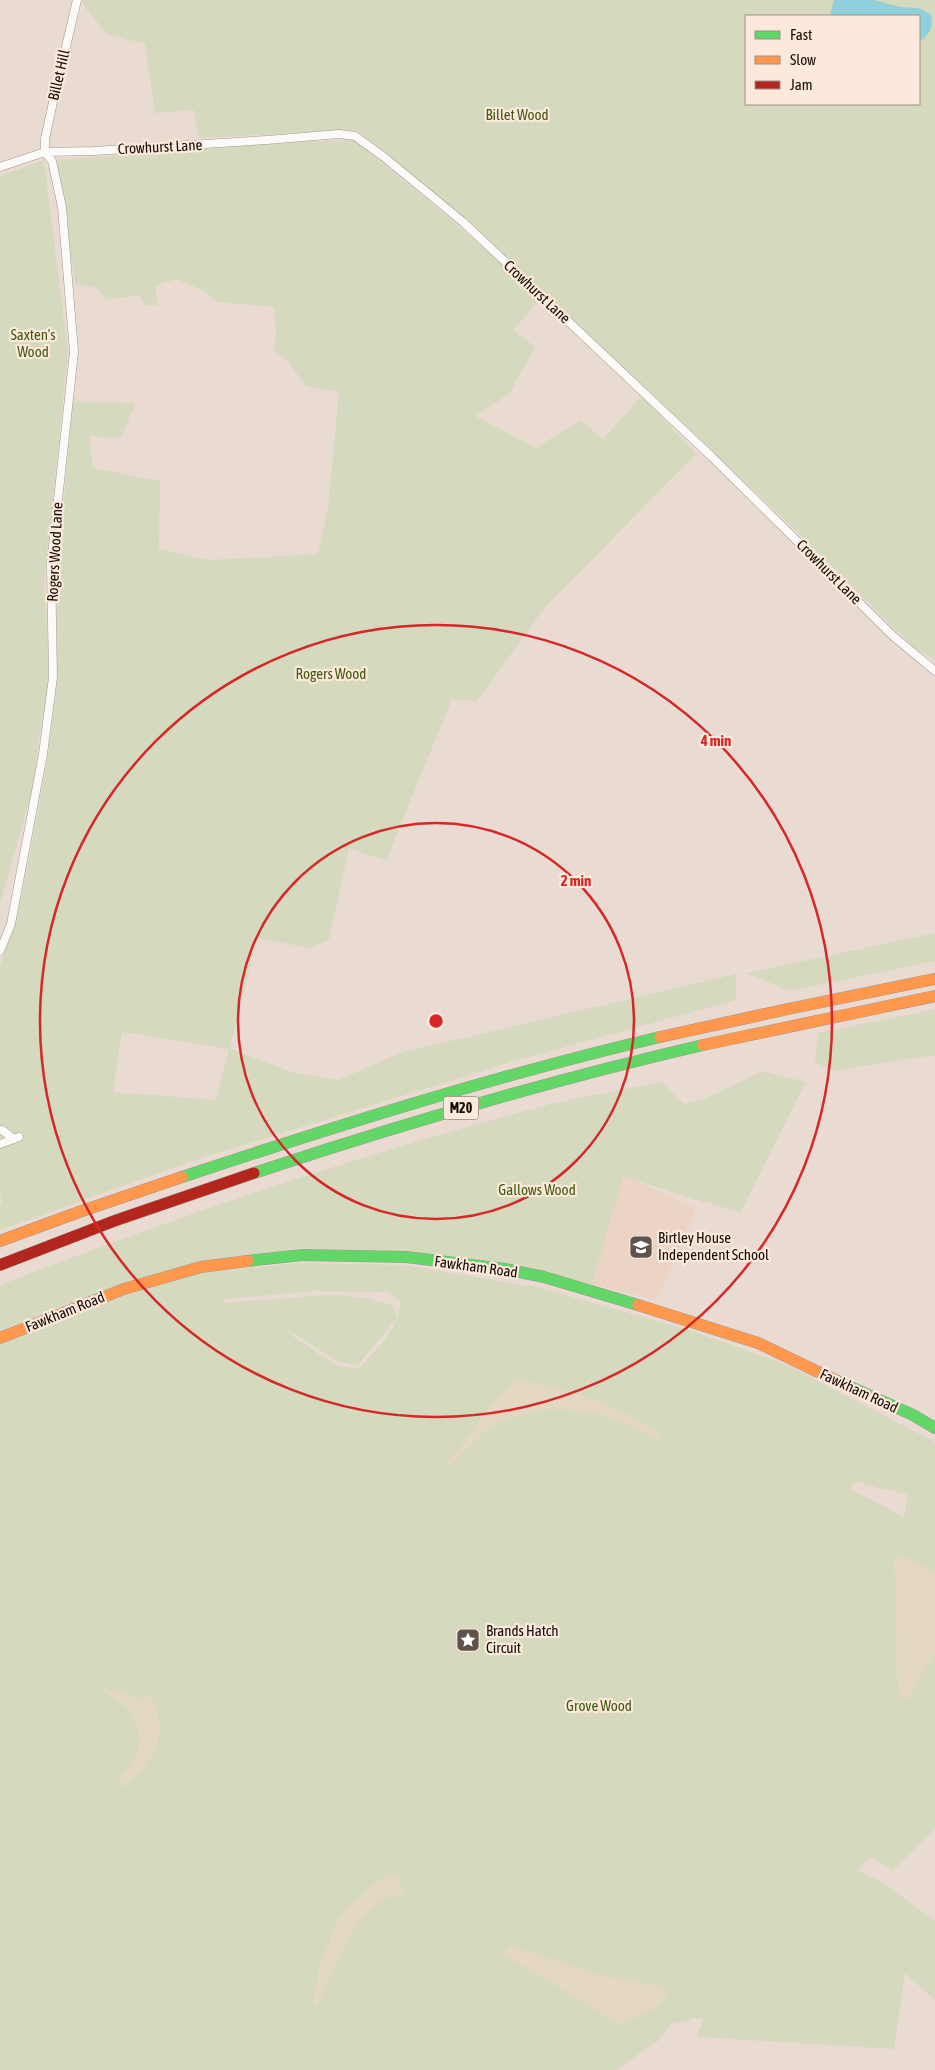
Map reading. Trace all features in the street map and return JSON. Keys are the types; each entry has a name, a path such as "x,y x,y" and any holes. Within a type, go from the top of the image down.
{"main road":[{"name":"M20","path":"0,1241 36,1226 236,1159 397,1108 526,1071 822,1001 935,979"},
{"name":"M20","path":"0,1265 126,1216 242,1177 462,1108 659,1055 822,1017 935,996"},
{"name":"Fawkham Road","path":"0,1338 124,1289 201,1267 302,1255 406,1258 505,1269 544,1277 758,1343 859,1392 913,1415 935,1428"}],"street":[{"name":"Billet Hill","path":"45,152 45,139 77,0"},
{"name":"Crowhurst Lane","path":"0,167 45,152 94,151 339,134 355,136 384,157 463,222 712,457 893,636 935,671"},
{"name":"Rogers Wood Lane","path":"0,951 10,924 14,906 43,754 53,677 51,564 74,352 62,207 52,162 45,152"},
{"path":"0,1130 16,1138 0,1144"}],"shaded area":[{"name":"Birtley House Independent School","path":"623,1175 696,1209 657,1300 592,1284"}],"green space":[{"name":"Billet Wood","path":"83,0 935,0 935,660 914,648 783,518 650,392 377,145 356,130 199,138 194,110 155,113 145,44 107,34 82,4"},
{"name":"Rogers Wood","path":"354,140 454,222 541,298 513,330 535,347 509,394 475,416 536,448 580,420 603,439 642,396 696,454 545,607 477,701 452,699 386,861 349,848 329,939 310,948 257,938 230,1049 295,1073 338,1080 403,1052 736,974 736,1000 511,1062 198,1159 0,1230 0,1205 2,1204 0,1191 0,967 20,905 48,756 57,684 57,576 73,402 135,403 121,438 89,436 93,468 160,481 159,549 209,560 318,554 328,508 339,392 306,387 289,362 274,350 276,333 274,307 217,302 206,292 177,279 155,286 158,306 144,305 140,295 107,300 96,288 75,284 57,160 311,141","holes":["122,1032 229,1049 216,1100 113,1092"]},
{"name":"Saxten's Wood","path":"44,160 68,352 44,583 50,676 39,736 36,776 0,904 0,176"},
{"path":"935,933 935,961 789,991 747,973"},
{"path":"935,1009 935,1055 834,1071 815,1062 818,1033"},
{"name":"Gallows Wood","path":"763,1071 806,1082 741,1212 623,1176 592,1284 505,1263 409,1253 303,1248 206,1261 59,1307 0,1331 0,1285 204,1210 342,1164 551,1104 662,1082 684,1104 702,1100"},
{"name":"Brands Hatch Circuit","path":"297,1263 403,1265 537,1287 695,1332 787,1365 935,1442 935,1828 893,1870 870,1857 858,1870 885,1884 935,1921 935,2000 905,1973 894,2049 697,2037 703,2019 693,2018 688,2021 672,2024 658,2041 616,2070 0,2070 0,1343 115,1299 195,1274","holes":["316,1291 389,1292 401,1303 399,1314 391,1331 359,1369 337,1366 294,1337 288,1330 339,1362 358,1365 397,1317 392,1305 368,1298 328,1295 223,1303 225,1299","855,1482 908,1495 904,1517 850,1489"]}],"sand":[{"path":"514,1379 572,1393 609,1406 645,1423 662,1434 662,1439 657,1440 638,1429 596,1414 574,1410 531,1412 510,1418 490,1428 474,1441 452,1466 447,1463 474,1430 490,1405"},
{"path":"901,1555 935,1572 935,1653 907,1700 899,1695 897,1680 895,1572 893,1564 896,1558"},
{"path":"105,1688 141,1699 149,1693 160,1727 160,1735 154,1752 126,1788 117,1781 128,1769 135,1756 139,1744 138,1731 135,1720 128,1709 103,1691"},
{"path":"397,1874 405,1893 392,1896 380,1902 365,1915 350,1938 316,2006 313,2004 320,1964 340,1916 381,1878"},
{"path":"508,1945 599,1975 661,1986 668,1992 664,1999 653,2009 619,2024 503,1954"}],"water":[{"path":"834,0 874,0 900,7 919,8 930,14 932,22 926,37 920,41 920,15 830,15"}],"traffic: fast":[{"path":"182,1177 479,1084 660,1037"},
{"path":"254,1173 365,1137 477,1104 703,1045"},
{"path":"248,1261 302,1255 406,1257 505,1269 544,1277 638,1305"},
{"path":"837,1381 913,1415 935,1428"}],"traffic: slow":[{"path":"660,1037 935,979"},
{"path":"703,1045 935,996"},
{"path":"0,1241 182,1177"},
{"path":"0,1338 124,1289 201,1267 248,1261"},
{"path":"638,1305 758,1343 837,1381"}],"traffic: jam":[{"path":"0,1265 114,1221 254,1173"}],"place":[{"name":"Birtley House Independent School","path":"641,1247"},
{"name":"Brands Hatch Circuit","path":"468,1640"}],"park label":[{"name":"Grove Wood","path":"599,1706"}]}
